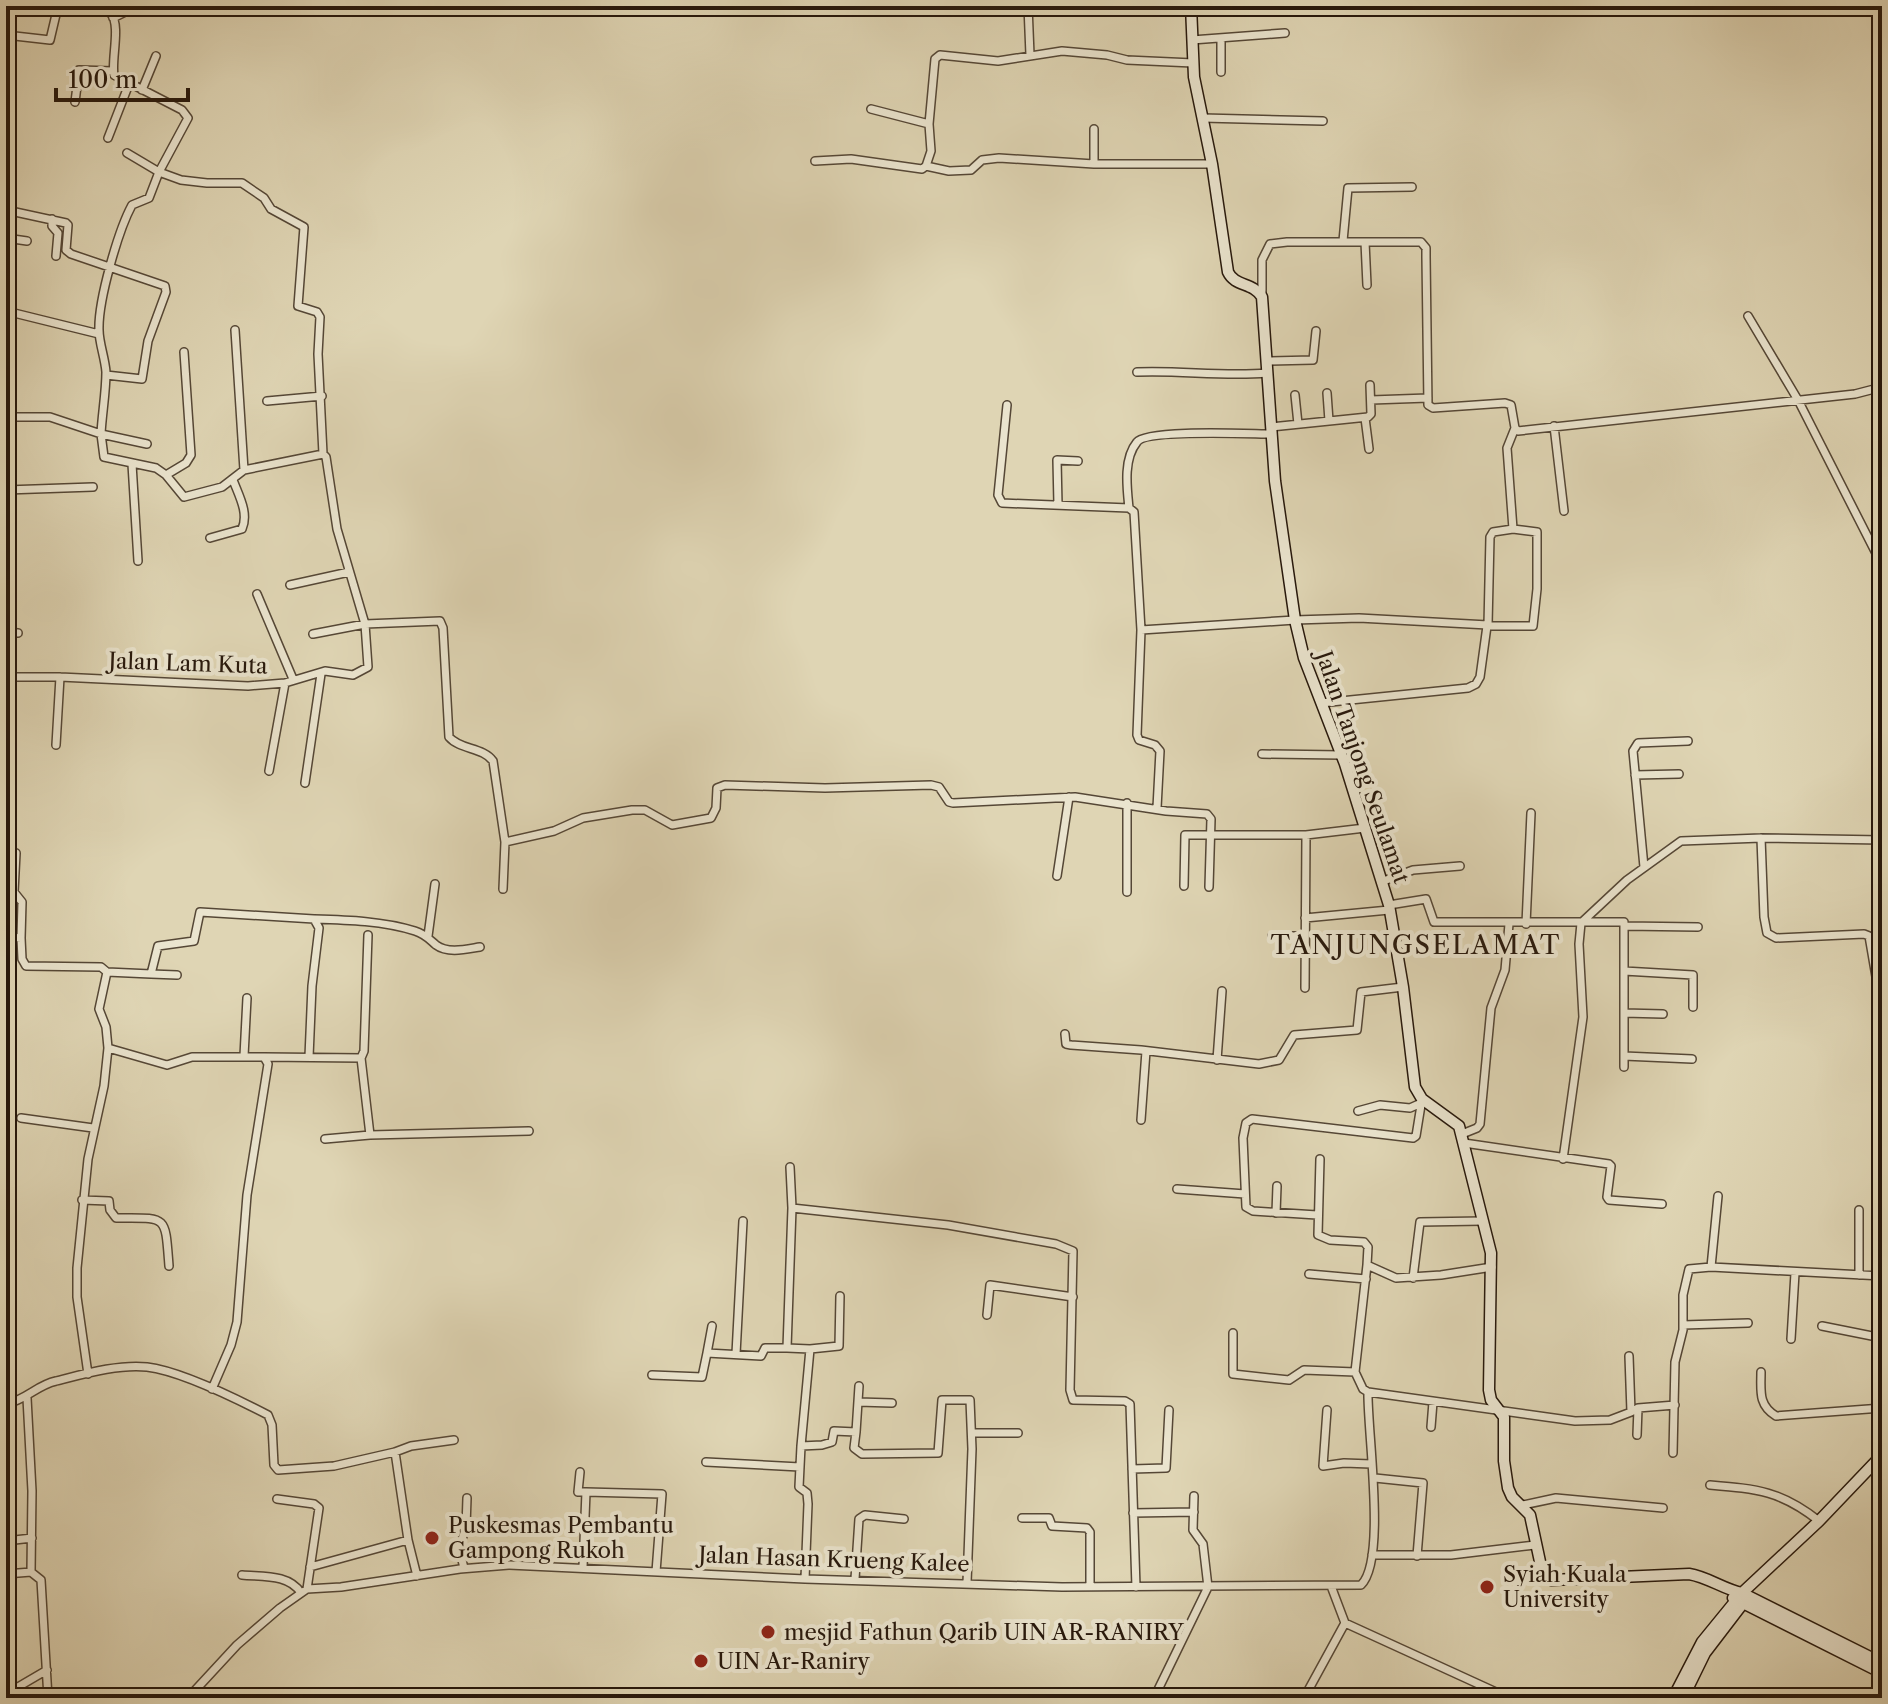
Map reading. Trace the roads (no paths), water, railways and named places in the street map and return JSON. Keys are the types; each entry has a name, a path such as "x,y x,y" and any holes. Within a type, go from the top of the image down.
{"street":[{"path":"6,35 50,40 58,6"},
{"path":"86,6 108,12 113,18 113,71 118,78 182,110 188,118 159,172 149,198 132,205 110,268 99,334 106,375 101,434 104,457 156,468 184,497 222,487 244,470 323,454"},
{"path":"113,18 137,6"},
{"path":"1028,6 1030,55"},
{"path":"1191,6 1193,63 1229,275 1255,289 1262,297"},
{"path":"1192,40 1285,33"},
{"path":"1221,38 1221,72"},
{"path":"815,161 851,159 922,169 926,166 931,151 929,124 938,56 998,61 1062,51 1127,60 1193,63"},
{"path":"142,90 156,56"},
{"path":"75,102 79,70 113,71"},
{"path":"108,138 129,84"},
{"path":"871,109 929,124"},
{"path":"1203,118 1323,121"},
{"path":"1094,129 1094,164"},
{"path":"127,153 159,172 181,180 242,183 264,198 271,209 303,225 298,306 317,312 320,317 318,354 323,454 337,529 365,624"},
{"path":"926,166 949,171 971,170 982,160 999,158 1094,164 1212,164"},
{"path":"1343,241 1348,188 1412,187"},
{"path":"6,210 68,225 66,250 71,254 152,280 166,288 148,341 142,379 106,375"},
{"path":"52,219 52,226 58,233 56,256"},
{"path":"6,238 27,241"},
{"path":"1365,242 1367,285"},
{"path":"1262,297 1262,260 1270,244 1421,242 1426,248 1428,405 1433,408 1511,405 1515,428 1507,448 1513,529"},
{"name":"Jalan Tanjong Seulamat","path":"1262,297 1271,430 1295,620 1304,658 1341,755 1389,907 1403,987 1413,1083 1420,1102"},
{"path":"6,311 99,334"},
{"path":"1748,316 1798,400 1882,565"},
{"path":"235,330 244,470"},
{"path":"1266,361 1313,360 1316,331"},
{"path":"166,475 186,463 191,455 184,352"},
{"path":"1137,372 1180,370 1217,376 1267,373"},
{"path":"1157,808 1160,751 1155,745 1139,740 1137,735 1141,630 1128,468 1135,444 1142,438 1162,434 1271,430 1298,424 1365,418 1371,414 1370,385"},
{"path":"1515,428 1518,431 1855,394 1882,387"},
{"path":"1327,393 1329,421"},
{"path":"1295,395 1298,424"},
{"path":"267,401 322,396"},
{"path":"1371,400 1428,398"},
{"path":"1007,405 999,499 1002,503 1129,508"},
{"path":"6,417 50,417 101,434 147,444"},
{"path":"1365,418 1369,449"},
{"path":"1554,426 1564,511"},
{"path":"1058,505 1057,460 1078,461"},
{"path":"132,464 138,561"},
{"path":"210,538 242,529 245,524 246,517 233,480"},
{"path":"6,490 93,487"},
{"path":"1141,630 1359,618 1488,625 1530,627 1535,622 1537,532 1513,529 1493,532 1490,537 1488,625 1485,628 1480,677 1473,686 1321,703"},
{"path":"290,585 349,572"},
{"path":"257,594 289,681 269,771"},
{"path":"313,634 365,624 440,621 443,628 449,737 453,742 492,758 505,842 503,889"},
{"name":"Jalan Lam Kuta","path":"6,677 248,686 289,681 327,671 353,675 368,669 365,624"},
{"path":"6,632 18,633"},
{"path":"305,783 321,674"},
{"path":"56,745 60,677"},
{"path":"1644,867 1633,751 1638,743 1688,741"},
{"path":"1262,754 1341,755"},
{"path":"1635,775 1679,774"},
{"path":"505,842 554,831 583,818 632,810 645,810 672,825 711,818 716,808 717,788 725,785 825,788 931,785 939,787 953,803 1069,797 1207,814 1211,819 1209,887"},
{"path":"1057,876 1069,797"},
{"path":"1127,803 1127,892"},
{"path":"1526,924 1531,813"},
{"path":"1184,886 1184,837 1188,835 1306,835 1365,828"},
{"path":"1305,988 1306,835"},
{"path":"1761,838 1767,933 1776,938 1869,936 1881,1000 1882,1036"},
{"path":"1563,1159 1583,1017 1579,944 1581,923 1644,867 1681,841 1761,838 1882,840"},
{"path":"16,853 14,892 22,902 22,959 26,966 101,967 107,972 177,975"},
{"path":"1381,882 1413,870 1460,866"},
{"path":"428,936 435,884"},
{"path":"1305,918 1426,899 1434,922 1526,924 1623,921 1624,1067"},
{"path":"151,974 158,946 194,941 200,912 367,921 428,936 443,948 460,950 480,947"},
{"path":"309,1057 312,986 319,928 314,919"},
{"path":"1463,1139 1480,1124 1491,1008 1505,970 1509,924"},
{"path":"1624,926 1698,927"},
{"path":"368,935 364,1051 361,1058 370,1135"},
{"path":"1272,936 1305,936"},
{"path":"6,937 21,938"},
{"path":"1624,971 1693,975 1693,1007"},
{"path":"88,1374 77,1297 82,1200 93,1128 104,1086 108,1048 106,1027 99,1009 107,972"},
{"path":"1065,1034 1066,1044 1241,1064 1273,1062 1280,1058 1294,1035 1354,1031 1359,1028 1361,992 1403,987"},
{"path":"1217,1060 1222,991"},
{"path":"244,1056 247,998"},
{"path":"1624,1013 1663,1014"},
{"path":"108,1048 167,1065 192,1057 361,1058"},
{"path":"1141,1120 1146,1051"},
{"path":"1624,1056 1692,1059"},
{"path":"212,1389 231,1345 237,1322 247,1195 268,1064 264,1057"},
{"path":"1420,1102 1454,1121 1463,1139 1492,1267 1489,1390 1491,1400 1504,1417 1508,1488 1512,1497 1530,1515 1542,1571 1551,1580 1689,1574 1701,1577 1882,1663"},
{"path":"1358,1111 1380,1105 1410,1108 1420,1102"},
{"path":"1317,1215 1249,1210 1245,1194 1245,1125 1252,1119 1413,1138 1416,1136 1420,1102"},
{"path":"21,1118 93,1128"},
{"path":"325,1139 529,1131"},
{"path":"1463,1139 1611,1166 1607,1197 1612,1201 1662,1204"},
{"path":"1320,1159 1317,1215 1320,1238 1366,1244 1366,1279 1355,1372 1363,1389 1433,1402 1575,1421 1610,1420 1635,1410 1675,1405"},
{"path":"787,1348 792,1208 790,1167"},
{"path":"1276,1213 1277,1186"},
{"path":"1177,1189 1245,1194"},
{"path":"1711,1267 1718,1196"},
{"path":"82,1200 109,1201 112,1215 116,1218 156,1218 163,1222 169,1266"},
{"path":"792,1208 948,1225 1068,1247 1073,1251 1070,1390 1073,1400 1125,1401 1130,1404 1136,1587"},
{"path":"1859,1210 1859,1275"},
{"path":"736,1354 743,1221"},
{"path":"1413,1278 1420,1222 1483,1221"},
{"path":"1367,1265 1394,1278 1492,1267"},
{"path":"1673,1453 1675,1362 1683,1325 1683,1295 1689,1269 1711,1267 1882,1276"},
{"path":"1791,1339 1795,1273"},
{"path":"1309,1274 1366,1279"},
{"path":"987,1315 990,1285 1073,1297"},
{"path":"707,1353 761,1356 765,1348 839,1346 840,1296"},
{"path":"1683,1325 1748,1323"},
{"path":"652,1375 702,1377 712,1326"},
{"path":"1822,1326 1882,1338"},
{"path":"1233,1333 1233,1374 1289,1380 1304,1370 1355,1372"},
{"path":"805,1579 808,1504 807,1493 799,1487 810,1349"},
{"path":"1629,1356 1637,1435"},
{"path":"6,1404 27,1398 47,1384 88,1374 147,1367 212,1389 268,1415 272,1425 274,1465 278,1470 334,1466 411,1446 454,1440"},
{"path":"1761,1372 1762,1402 1776,1416 1882,1408"},
{"path":"859,1386 854,1448 862,1454 938,1453 942,1400 970,1400 972,1433 967,1583"},
{"path":"1368,1392 1367,1420 1375,1478 1372,1555 1417,1556 1535,1545"},
{"path":"27,1398 32,1491 31,1572"},
{"path":"858,1402 892,1403"},
{"path":"1431,1427 1433,1402"},
{"path":"1132,1469 1166,1468 1169,1410"},
{"path":"1327,1410 1323,1466 1371,1464"},
{"path":"801,1446 832,1442 834,1431 856,1432"},
{"path":"972,1433 1018,1433"},
{"path":"395,1452 408,1540 417,1576"},
{"path":"1673,1698 1702,1642 1882,1455"},
{"path":"706,1462 800,1467"},
{"path":"580,1472 578,1492 662,1494 656,1572"},
{"path":"1375,1478 1423,1483 1417,1556"},
{"path":"1710,1485 1784,1496 1819,1521"},
{"path":"583,1567 586,1492"},
{"path":"1154,1698 1208,1587 1203,1544 1193,1530 1194,1496"},
{"path":"464,1568 459,1548 466,1527 467,1498"},
{"path":"1523,1505 1556,1498 1663,1508"},
{"path":"188,1698 237,1645 304,1591 318,1506 277,1499"},
{"path":"1133,1513 1194,1512"},
{"path":"855,1579 859,1519 865,1515 904,1519"},
{"path":"1022,1518 1049,1518 1052,1526 1087,1528 1090,1532 1090,1586"},
{"path":"6,1541 32,1538"},
{"path":"310,1567 408,1540"},
{"name":"Jalan Hasan Krueng Kalee","path":"304,1591 464,1568 509,1565 805,1579 1090,1586 1361,1585 1368,1579 1372,1555"},
{"path":"6,1574 31,1572 41,1580 48,1698"},
{"path":"242,1575 286,1580 304,1591"},
{"path":"1331,1586 1345,1623 1509,1698"},
{"path":"1744,1596 1882,1673"},
{"path":"1683,1698 1705,1653 1744,1596"},
{"path":"1304,1698 1345,1623"},
{"path":"6,1694 47,1670"}],"place":[{"name":"Puskesmas Pembantu Gampong Rukoh","path":"432,1538"},
{"name":"Syiah Kuala University","path":"1487,1587"},
{"name":"mesjid Fathun Qarib UIN AR-RANIRY","path":"768,1632"},
{"name":"UIN Ar-Raniry","path":"701,1661"}],"district":[{"name":"TANJUNGSELAMAT","path":"1416,945"}]}
